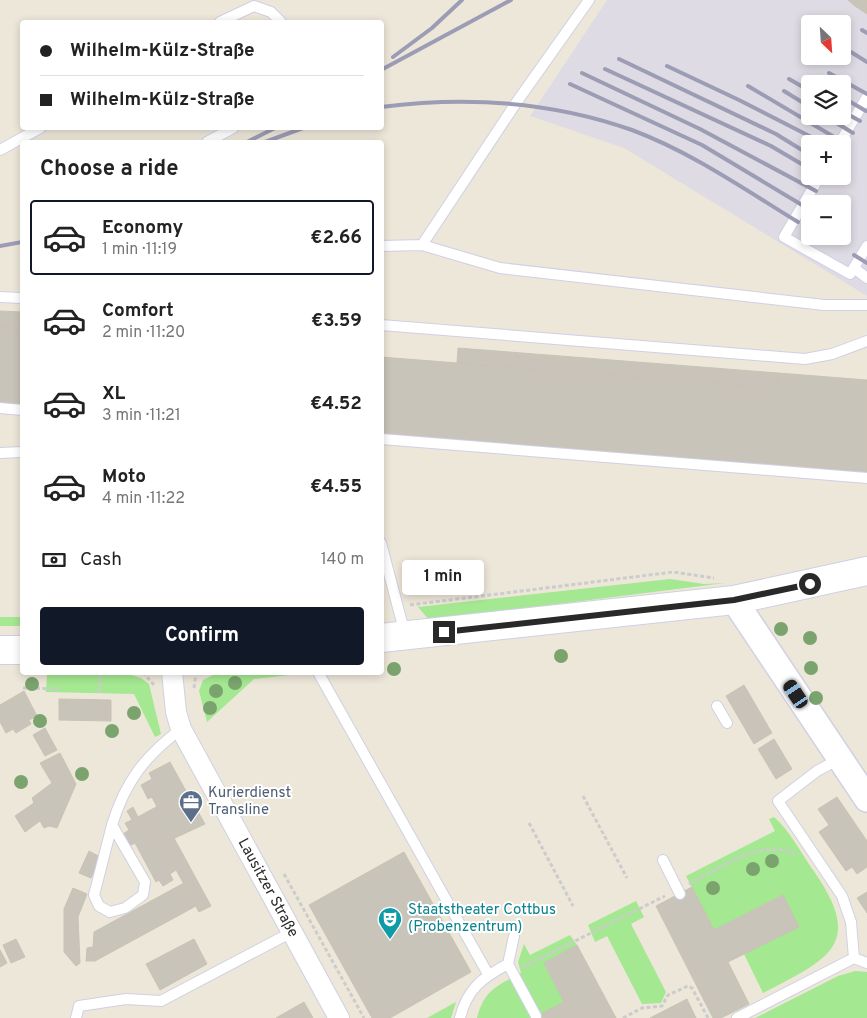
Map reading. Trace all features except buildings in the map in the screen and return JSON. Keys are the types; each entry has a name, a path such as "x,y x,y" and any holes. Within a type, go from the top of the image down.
{"main road":[{"path":"393,637 726,589 867,571"},
{"path":"0,650 20,650"}],"street":[{"path":"726,589 867,799"},
{"name":"Lausitzer Straße","path":"172,675 176,712 181,730 339,1018"}],"lane":[{"path":"422,244 506,118 589,0"},
{"path":"224,20 254,6 271,12 278,20"},
{"path":"844,135 867,97"},
{"path":"0,150 36,130"},
{"path":"211,140 229,130"},
{"path":"12,144 20,149"},
{"path":"815,185 784,237 850,274 867,246"},
{"path":"384,246 422,244 500,268 824,305 867,305"},
{"path":"854,268 867,278"},
{"path":"0,296 20,298"},
{"path":"384,325 805,359 832,354 867,341"},
{"path":"0,408 20,410"},
{"path":"384,439 867,478"},
{"path":"0,452 20,452"},
{"path":"384,556 396,606 393,637"},
{"path":"320,675 488,974"},
{"path":"717,706 727,722"},
{"path":"112,825 144,882 143,895 126,908 110,912 99,906 94,896 112,825 126,787 158,746 181,730"},
{"path":"839,759 816,771 778,801 842,896 850,922 854,958"},
{"path":"663,860 679,892"},
{"path":"76,1018 79,1006 126,999 161,1001 292,932"},
{"path":"514,936 508,964 536,1016"},
{"path":"737,1018 854,958 867,963"},
{"path":"460,1018 465,1000 488,974 508,964"}],"path":[{"path":"396,606 673,572 726,589"},
{"path":"99,693 100,675"},
{"path":"194,698 196,675"},
{"path":"23,688 58,690 58,692"},
{"path":"583,796 627,878"},
{"path":"530,822 573,906"},
{"path":"508,964 522,967 679,892 754,851 770,848 788,850 822,866"},
{"path":"283,871 364,1018"},
{"path":"623,1018 642,1008 662,1006 668,995 688,986 692,988 708,1018"}],"shaded area":[{"path":"607,0 867,0 867,296 624,148 530,116"}],"green space":[{"path":"670,579 704,584 725,583 429,620 418,607"},
{"path":"0,617 20,617 20,626 0,626"},
{"path":"47,675 131,675 141,678 149,684 161,734 155,737 134,694 46,692"},
{"path":"213,675 290,675 254,679 207,722 199,691 203,680"},
{"path":"774,817 790,835 829,895 837,916 838,933 832,947 821,959 806,970 763,993 744,954 798,927 783,895 714,930 686,876 775,831 769,819"},
{"path":"636,901 644,917 631,924 666,992 661,1003 642,1004 607,936 595,942 588,925"},
{"path":"570,935 577,945 544,963 564,1002 533,1018 477,1018 483,1001 488,995 498,986 521,973 518,962 524,944 530,955"},
{"path":"855,971 867,972 867,1018 755,1018 838,976"},
{"path":"456,1002 451,1018 427,1018"}],"railway":[{"path":"393,57 432,28 462,0"},
{"path":"384,68 511,0"},
{"path":"862,30 867,33"},
{"path":"851,52 867,62"},
{"path":"619,59 776,134 801,149"},
{"path":"667,66 807,135"},
{"path":"605,69 771,146 801,164"},
{"path":"582,73 700,129 816,191"},
{"path":"829,73 867,94"},
{"path":"789,79 801,86"},
{"path":"570,84 702,145 801,204"},
{"path":"748,86 831,135"},
{"path":"784,91 801,101"},
{"path":"384,107 445,102 477,102 539,107 601,120 632,130 675,149 717,172 798,222"},
{"path":"851,102 866,111"},
{"path":"851,116 860,121"},
{"path":"840,125 853,133"},
{"path":"251,140 271,130"},
{"path":"270,140 298,130"},
{"path":"0,246 20,242"},
{"path":"854,255 867,263"}],"place":[{"name":"Kurierdienst Transline","path":"191,823"},
{"name":"Staatstheater Cottbus (Probenzentrum)","path":"390,940"}],"route":[{"path":"444,632 734,600 810,584"}]}
